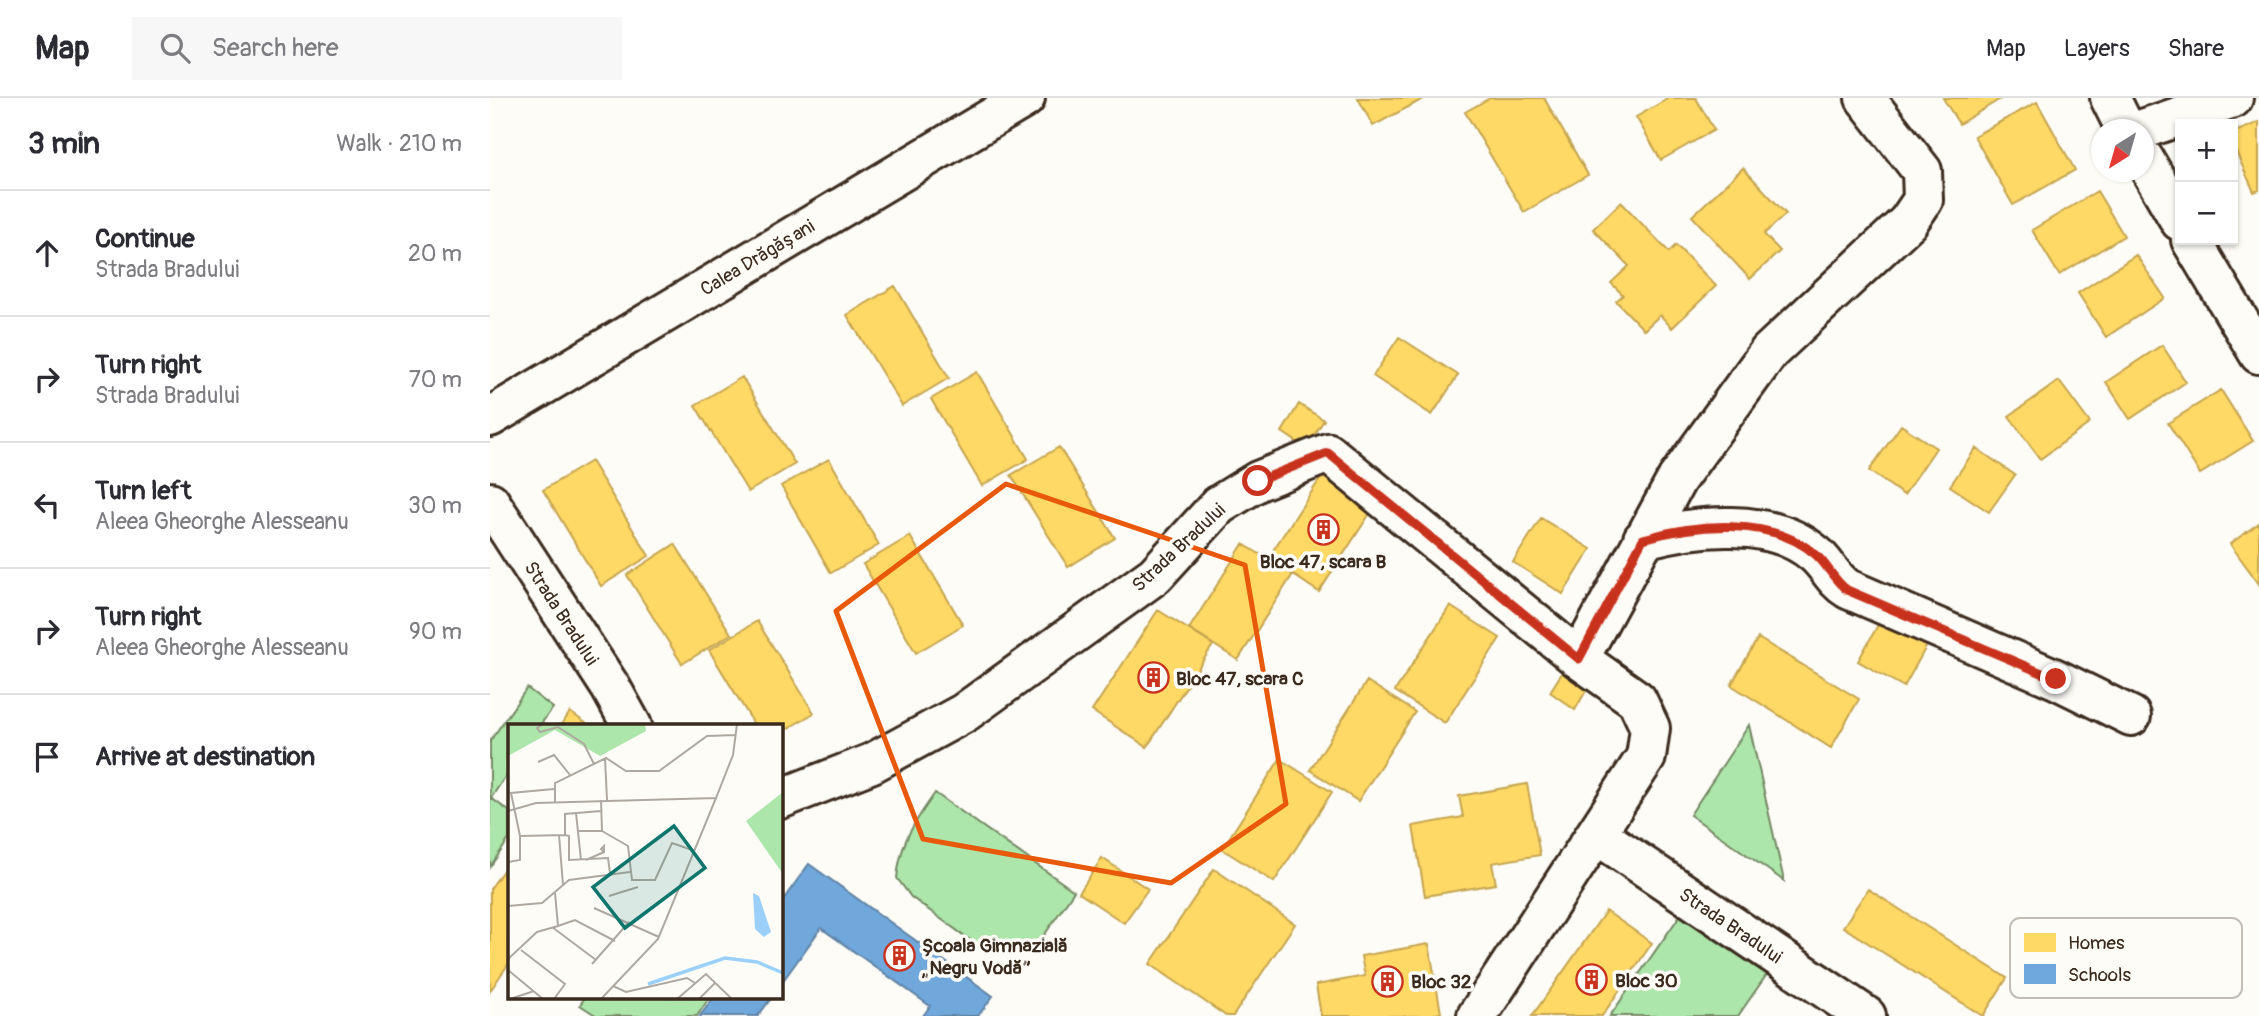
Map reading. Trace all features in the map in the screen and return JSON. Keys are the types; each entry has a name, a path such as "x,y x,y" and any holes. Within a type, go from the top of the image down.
{"street":[{"name":"Calea Drăgășani","path":"490,416 1025,98"},
{"path":"1579,659 1677,479 1769,352 1908,222 1923,200 1922,171 1865,98"},
{"path":"2110,98 2120,119"},
{"path":"2154,125 2233,98"},
{"path":"2154,176 2175,212"},
{"path":"2194,245 2259,354"},
{"name":"Strada Bradului","path":"782,798 872,764 964,713 1155,575 1219,505 1258,481 1328,453 1579,659 1637,700 1650,728 1646,757 1477,1016"},
{"name":"Strada Bradului","path":"490,502 611,688 631,724"},
{"path":"1643,539 1714,527 1741,526 1800,543 1816,555 1837,583 1847,590 2056,679 2131,716"},
{"name":"Strada Bradului","path":"1596,834 1866,1016"}],"highlighted area":[{"path":"1006,484 1245,565 1286,804 1171,883 923,839 836,611"}],"green space":[{"path":"527,688 553,708 541,724 508,724 508,772 491,798 508,810 508,840 490,867 490,741"},
{"path":"1749,725 1784,881 1690,815"},
{"path":"935,793 1074,891 1037,946 1026,952 1012,954 994,952 977,945 911,897 897,878 905,842"},
{"path":"1688,904 1774,964 1738,1016 1610,1016"},
{"path":"584,998 709,998 697,1016 597,1016 580,1005"}],"building: Homes":[{"path":"1358,98 1425,98 1373,126"},
{"path":"1490,98 1544,98 1588,175 1524,212 1465,112"},
{"path":"1669,98 1696,98 1714,130 1661,160 1636,117"},
{"path":"1943,98 2002,98 1959,124"},
{"path":"2037,102 2075,170 2013,205 1974,136"},
{"path":"2259,122 2259,190 2254,192 2238,156 2238,131"},
{"path":"1743,168 1786,214 1764,234 1780,251 1750,279 1692,216"},
{"path":"2097,191 2124,236 2059,275 2032,230"},
{"path":"1621,202 1669,252 1676,245 1716,286 1672,328 1660,315 1644,330 1616,301 1623,295 1611,283 1629,266 1593,229"},
{"path":"2136,255 2165,298 2106,337 2078,293"},
{"path":"895,286 949,378 902,406 847,315"},
{"path":"1399,337 1458,375 1432,415 1373,376"},
{"path":"2162,345 2186,382 2130,419 2106,382"},
{"path":"977,372 1028,459 982,486 931,399"},
{"path":"742,377 795,464 748,492 695,405"},
{"path":"2059,381 2090,423 2040,459 2009,416"},
{"path":"2221,390 2253,441 2200,474 2168,423"},
{"path":"1299,404 1324,420 1306,448 1282,432"},
{"path":"1901,425 1936,448 1904,495 1869,471"},
{"path":"1059,447 1115,538 1068,567 1011,475"},
{"path":"1976,448 2015,475 1989,512 1950,486"},
{"path":"829,459 879,545 831,573 781,486"},
{"path":"591,461 649,556 601,586 543,490"},
{"name":"Bloc 47, scara B","path":"1328,467 1378,501 1319,592 1268,558"},
{"path":"1541,518 1591,549 1563,594 1513,562"},
{"path":"2259,523 2259,584 2230,544"},
{"path":"910,536 963,625 916,653 863,564"},
{"path":"675,544 731,634 682,664 627,575"},
{"path":"1243,544 1293,574 1238,660 1189,629"},
{"path":"1450,606 1500,638 1445,723 1395,691"},
{"name":"Bloc 47, scara C","path":"1158,610 1213,645 1147,747 1092,711"},
{"path":"1885,612 1931,638 1904,687 1858,661"},
{"path":"757,621 814,713 782,732 782,724 754,724 709,650"},
{"path":"1758,638 1859,699 1831,748 1731,685"},
{"path":"1571,658 1595,675 1575,710 1550,692"},
{"path":"1367,681 1415,712 1358,801 1310,770"},
{"path":"570,712 587,724 562,724"},
{"path":"1280,759 1332,792 1274,882 1222,849"},
{"path":"1527,784 1540,855 1492,863 1496,884 1425,896 1413,826 1463,817 1459,796"},
{"path":"1102,858 1148,889 1124,923 1079,893"},
{"path":"508,863 508,964 490,991 490,889"},
{"path":"1214,869 1295,924 1233,1016 1226,1016 1150,964"},
{"path":"1868,889 2007,978 1983,1016 1843,927"},
{"name":"Bloc 30","path":"1606,911 1652,943 1602,1016 1532,1016"},
{"name":"Bloc 32","path":"1429,944 1441,1013 1427,1016 1321,1016 1316,985 1365,976 1361,956"}],"building: Schools":[{"name":"Școala Gimnazială „Negru Vodă”","path":"809,864 993,996 978,1016 923,1016 930,1006 821,928 782,982 782,901"},
{"path":"713,998 771,998 758,1016 700,1016"}],"place":[{"name":"Bloc 47, scara B","path":"1323,530"},
{"name":"Bloc 47, scara C","path":"1153,678"},
{"name":"Școala Gimnazială „Negru Vodă”","path":"899,956"},
{"name":"Bloc 30","path":"1592,980"},
{"name":"Bloc 32","path":"1388,981"}],"route":[{"path":"1258,481 1328,453 1579,659 1643,539 1714,527 1741,526 1800,543 1816,555 1837,583 1847,590 2056,679"}]}
